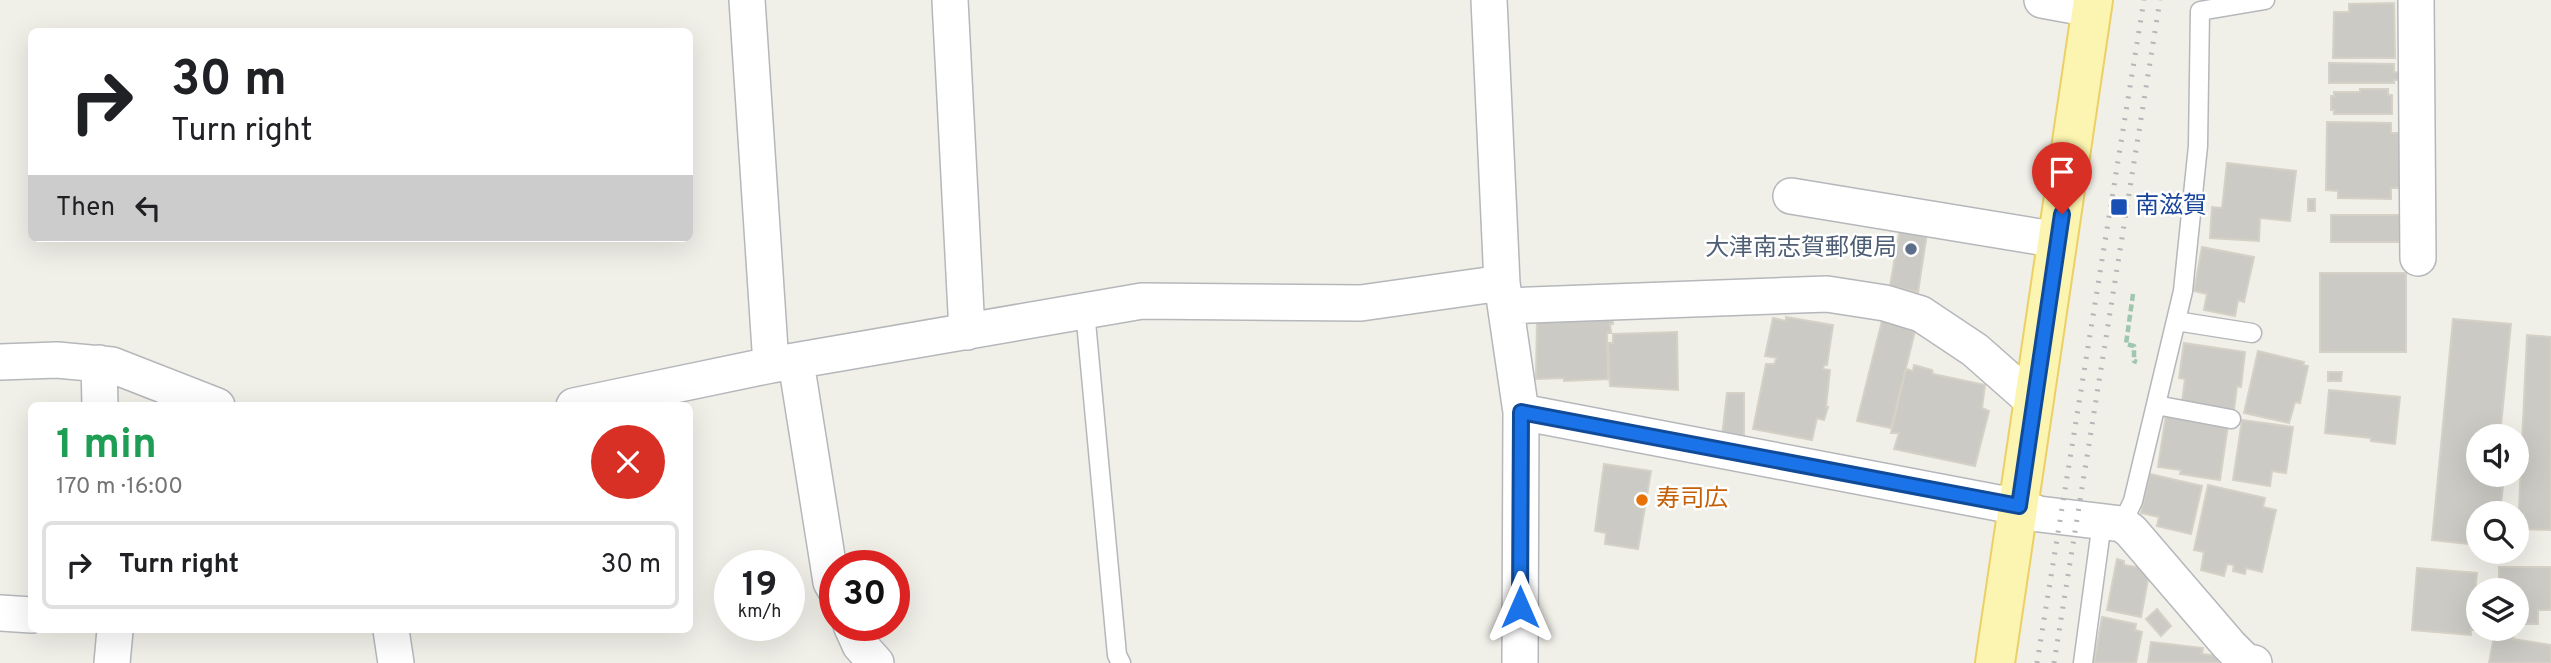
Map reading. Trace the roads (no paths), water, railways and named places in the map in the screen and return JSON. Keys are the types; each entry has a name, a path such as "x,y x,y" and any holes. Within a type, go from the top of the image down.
{"main road":[{"path":"1995,663 2092,4"}],"street":[{"path":"747,0 784,363 824,550"},
{"path":"950,0 967,332"},
{"path":"1489,0 1504,295 1521,412 1520,663"},
{"path":"2042,0 2092,4"},
{"path":"2416,0 2418,258"},
{"path":"1791,196 2058,240"},
{"path":"594,402 784,363 1142,301 1361,303 1504,295 1828,294 1885,303 1921,314 1975,350 2034,402"},
{"path":"0,362 57,360 112,365 207,402"},
{"path":"99,363 100,402"},
{"path":"1521,412 2019,506 2039,514 2112,523 2131,531 2228,645 2248,662"},
{"path":"0,613 28,615"},
{"path":"112,663 115,633"},
{"path":"391,633 396,663"},
{"path":"858,641 876,663"}],"lane":[{"path":"2083,663 2112,523 2133,501 2183,291 2198,146 2200,10 2265,0"},
{"path":"1085,311 1117,655 1121,663"},
{"path":"2176,321 2252,333"},
{"path":"2156,405 2231,419"}],"railway":[{"path":"2037,663 2144,0"},
{"path":"2054,663 2160,0"}],"place":[{"name":"南滋賀","path":"2119,207"},
{"name":"大津南志賀郵便局","path":"1911,249"},
{"name":"寿司広","path":"1642,500"}]}
